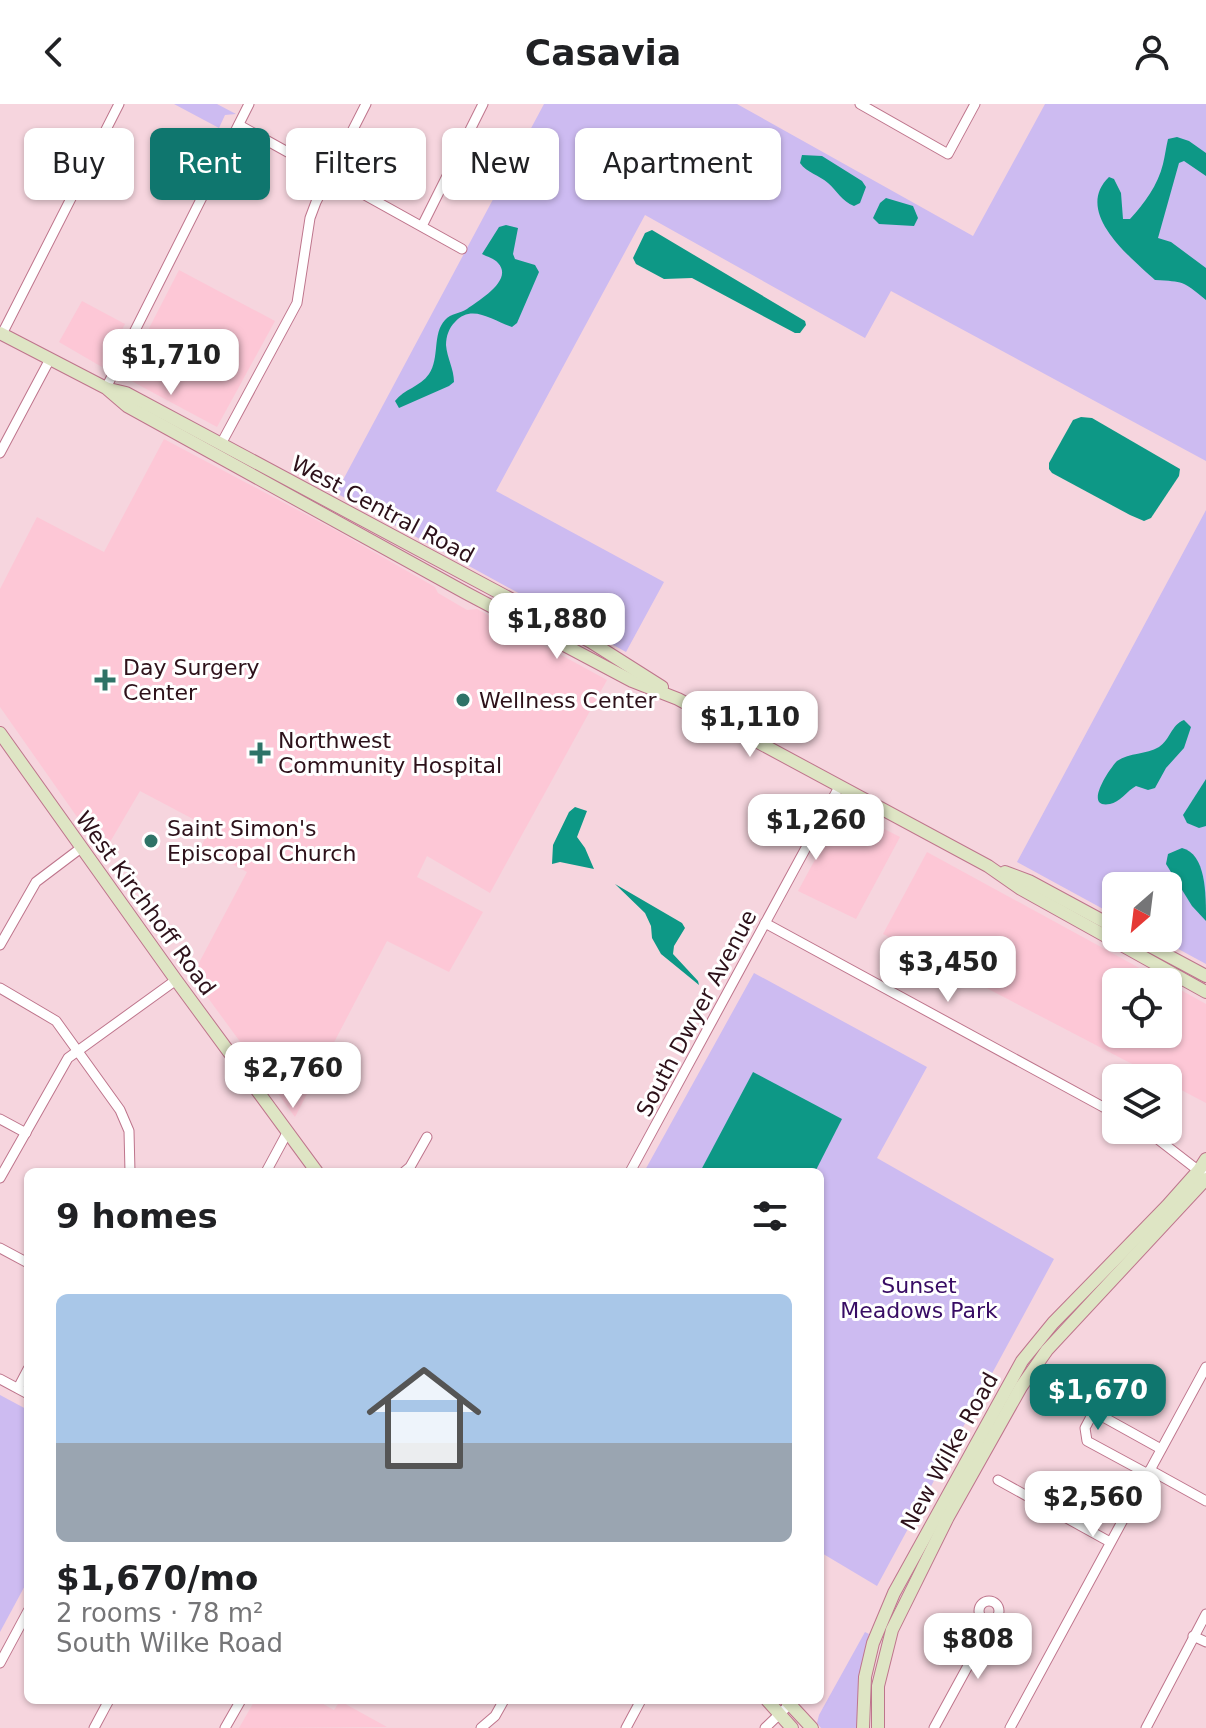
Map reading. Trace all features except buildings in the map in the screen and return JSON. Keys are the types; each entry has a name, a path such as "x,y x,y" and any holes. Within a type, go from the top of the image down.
{"main road":[{"name":"West Central Road","path":"1,333 106,388 127,406 386,551 632,681 678,699 988,866 1021,889 1206,992"},
{"name":"West Central Road","path":"106,388 126,393 591,642 637,669 678,699"},
{"name":"West Kirchhoff Road","path":"0,733 314,1168"},
{"name":"West Central Road","path":"988,866 1029,881 1102,920"},
{"path":"1161,952 1206,976"},
{"name":"New Wilke Road","path":"863,1728 865,1677 873,1643 894,1593 1022,1361 1053,1323 1204,1171"},
{"name":"New Wilke Road","path":"878,1728 878,1686 892,1630 948,1517 1021,1387 1047,1350 1204,1171"},
{"path":"771,1704 792,1728"},
{"path":"790,1704 812,1728"}],"street":[{"path":"1,333 119,104"},
{"path":"106,388 249,104"},
{"path":"354,128 366,104"},
{"path":"422,226 483,104"},
{"path":"860,104 948,154 975,104"},
{"path":"239,125 286,151"},
{"path":"221,444 297,303 304,274 310,218 318,200"},
{"path":"375,200 462,249"},
{"path":"0,453 50,359"},
{"name":"South Dwyer Avenue","path":"632,1168 839,787"},
{"path":"0,945 36,882 81,848"},
{"path":"765,923 1102,1106"},
{"path":"0,1178 63,1064 176,980"},
{"path":"0,988 50,1016 78,1051 120,1110 129,1131 130,1168"},
{"path":"0,1119 26,1133"},
{"path":"268,1168 287,1133"},
{"path":"410,1168 427,1137"},
{"path":"1166,1144 1204,1171"},
{"path":"0,1248 24,1261"},
{"path":"1010,1728 1206,1367"},
{"path":"18,1388 24,1377"},
{"path":"0,1379 24,1392"},
{"path":"1051,1388 1161,1449"},
{"path":"1094,1411 1085,1428 1087,1441 1206,1501"},
{"path":"998,1480 1110,1542"},
{"path":"1151,1726 1206,1614"},
{"path":"0,1663 24,1618"},
{"path":"934,1728 987,1631 989,1621"},
{"path":"1193,1636 1206,1642"},
{"path":"94,1728 107,1704"},
{"path":"225,1728 239,1704"},
{"path":"481,1728 495,1716 502,1704"},
{"path":"626,1728 639,1704"},
{"path":"765,1728 786,1704"}],"shaded area":[{"path":"1177,137 1206,153 1206,176 1184,161 1179,163 1158,238 1171,242 1206,268 1206,300 1182,283 1155,280 1109,233 1097,205 1100,191 1109,177 1114,179 1121,193 1123,219 1130,219 1158,179 1168,139"},
{"path":"802,155 822,156 862,181 866,187 860,203 850,204 828,183 806,169 800,163"},
{"path":"886,198 913,206 918,218 914,226 879,224 873,218"},
{"path":"499,227 518,228 513,254 515,259 535,265 539,272 517,323 512,327 475,314 468,314 455,322 446,342 454,382 399,408 395,401 429,374 445,320 467,309 498,283 502,269 496,261 482,254"},
{"path":"652,230 805,321 806,325 800,333 795,333 692,278 664,279 636,264 633,258 645,233"},
{"path":"179,270 275,321 217,427 124,377"},
{"path":"82,301 125,324 102,367 59,342"},
{"path":"1092,418 1180,469 1179,476 1151,518 1144,521 1130,515 1049,469 1049,463 1073,420"},
{"name":"Northwest Community Hospital","path":"164,439 337,531 435,587 438,593 467,610 477,609 607,680 490,893 427,856 417,877 483,912 449,972 387,941 295,1117 192,976 247,872 201,847 210,828 140,791 103,854 0,707 0,589 37,517 104,552"},
{"path":"1184,720 1191,727 1184,748 1166,768 1155,788 1148,790 1136,786 1110,804 1102,804 1098,800 1100,787 1117,761 1159,747 1176,725"},
{"path":"1206,779 1206,826 1199,828 1187,823 1183,815"},
{"path":"575,807 587,811 577,837 594,869 560,862 552,864 553,845 569,812"},
{"path":"843,808 900,837 856,919 798,891"},
{"path":"1182,848 1196,858 1205,887 1206,921 1182,890 1182,872 1171,872 1166,864 1168,854"},
{"path":"927,852 1102,948 1102,952 1110,952 1139,968 1102,968 1102,1048 1182,1048 1182,991 1206,1004 1206,1103 1182,1090 1182,1064 1132,1064 883,934"},
{"path":"615,884 682,923 685,928 674,946 673,954 699,985 661,954 652,938 645,913"},
{"path":"753,1072 842,1119 817,1168 702,1168"},
{"path":"253,1704 323,1704 334,1710 338,1704 345,1704 387,1727 239,1728"}],"green space":[{"path":"174,104 217,104 236,114 225,115 219,128"},
{"path":"544,104 737,104 780,128 575,128 575,200 781,200 781,129 973,236 1045,104 1206,104 1206,461 891,291 865,338 645,215 496,491 664,582 626,652 336,493 493,200 559,200 559,128 531,128"},
{"path":"1206,510 1206,964 1182,951 1182,872 1102,872 1102,908 1017,862"},
{"name":"Sunset Meadows Park","path":"754,973 927,1067 877,1158 1054,1259 877,1586 824,1554 824,1168 646,1168"},
{"path":"0,1395 24,1408 24,1587 0,1632"},
{"path":"865,1632 869,1634 859,1681 858,1728 821,1728 817,1723 819,1715"}],"place":[{"name":"Day Surgery Center","path":"105,680"},
{"name":"Wellness Center","path":"463,700"},
{"name":"Northwest Community Hospital","path":"260,753"},
{"name":"Saint Simon's Episcopal Church","path":"151,841"}]}
